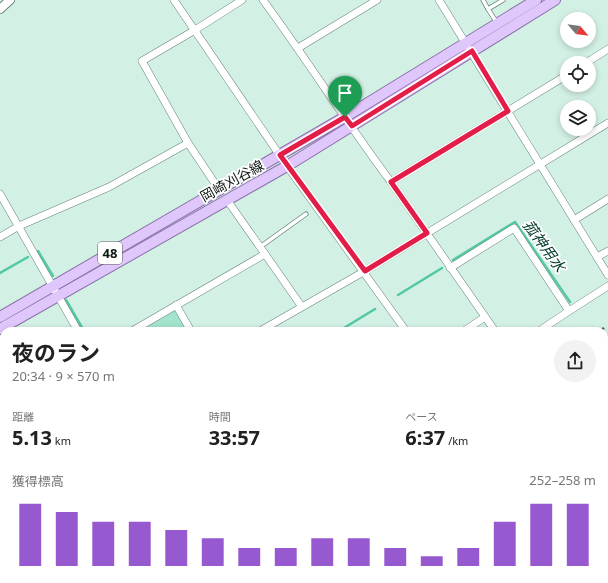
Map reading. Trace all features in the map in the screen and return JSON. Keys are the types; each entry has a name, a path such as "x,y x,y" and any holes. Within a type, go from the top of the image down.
{"main road":[{"name":"岡崎刈谷線","path":"3,327 58,294 287,166 352,126 469,47 524,3 536,0"},
{"name":"岡崎刈谷線","path":"0,317 220,191 345,117 555,0"}],"street":[{"path":"0,9 10,0"},
{"path":"174,0 287,166 365,271 403,327"},
{"path":"220,191 188,143 142,61 242,0"},
{"path":"263,0 352,126 354,133 391,182 492,327"},
{"path":"298,48 377,0"},
{"path":"439,0 608,275"},
{"path":"596,57 608,49"},
{"path":"391,182 560,79"},
{"path":"267,327 365,271 608,123"},
{"path":"0,237 19,226 109,187 188,143"},
{"path":"0,194 76,327"},
{"path":"574,220 608,198"},
{"path":"227,200 302,307"},
{"path":"450,268 514,228 569,311"},
{"path":"597,257 608,251"},
{"path":"139,327 265,254"},
{"path":"545,327 608,286"},
{"path":"176,305 189,327"},
{"path":"470,327 485,317"}],"lane":[{"path":"483,0 497,24"},
{"path":"488,9 504,0"},
{"path":"260,247 306,214"}],"green space":[{"path":"173,310 177,311 186,327 144,327"}],"waterway":[{"name":"菰神用水","path":"453,260 515,222 570,302"},
{"name":"菰神用水","path":"38,251 53,276"},
{"name":"菰神用水","path":"0,273 28,257"},
{"name":"菰神用水","path":"398,295 442,268"},
{"name":"菰神用水","path":"66,300 82,327"},
{"name":"菰神用水","path":"346,327 375,309"}],"route":[{"path":"472,51 508,111 391,182 427,233 365,271 280,155 345,117 352,126 472,51"}]}
